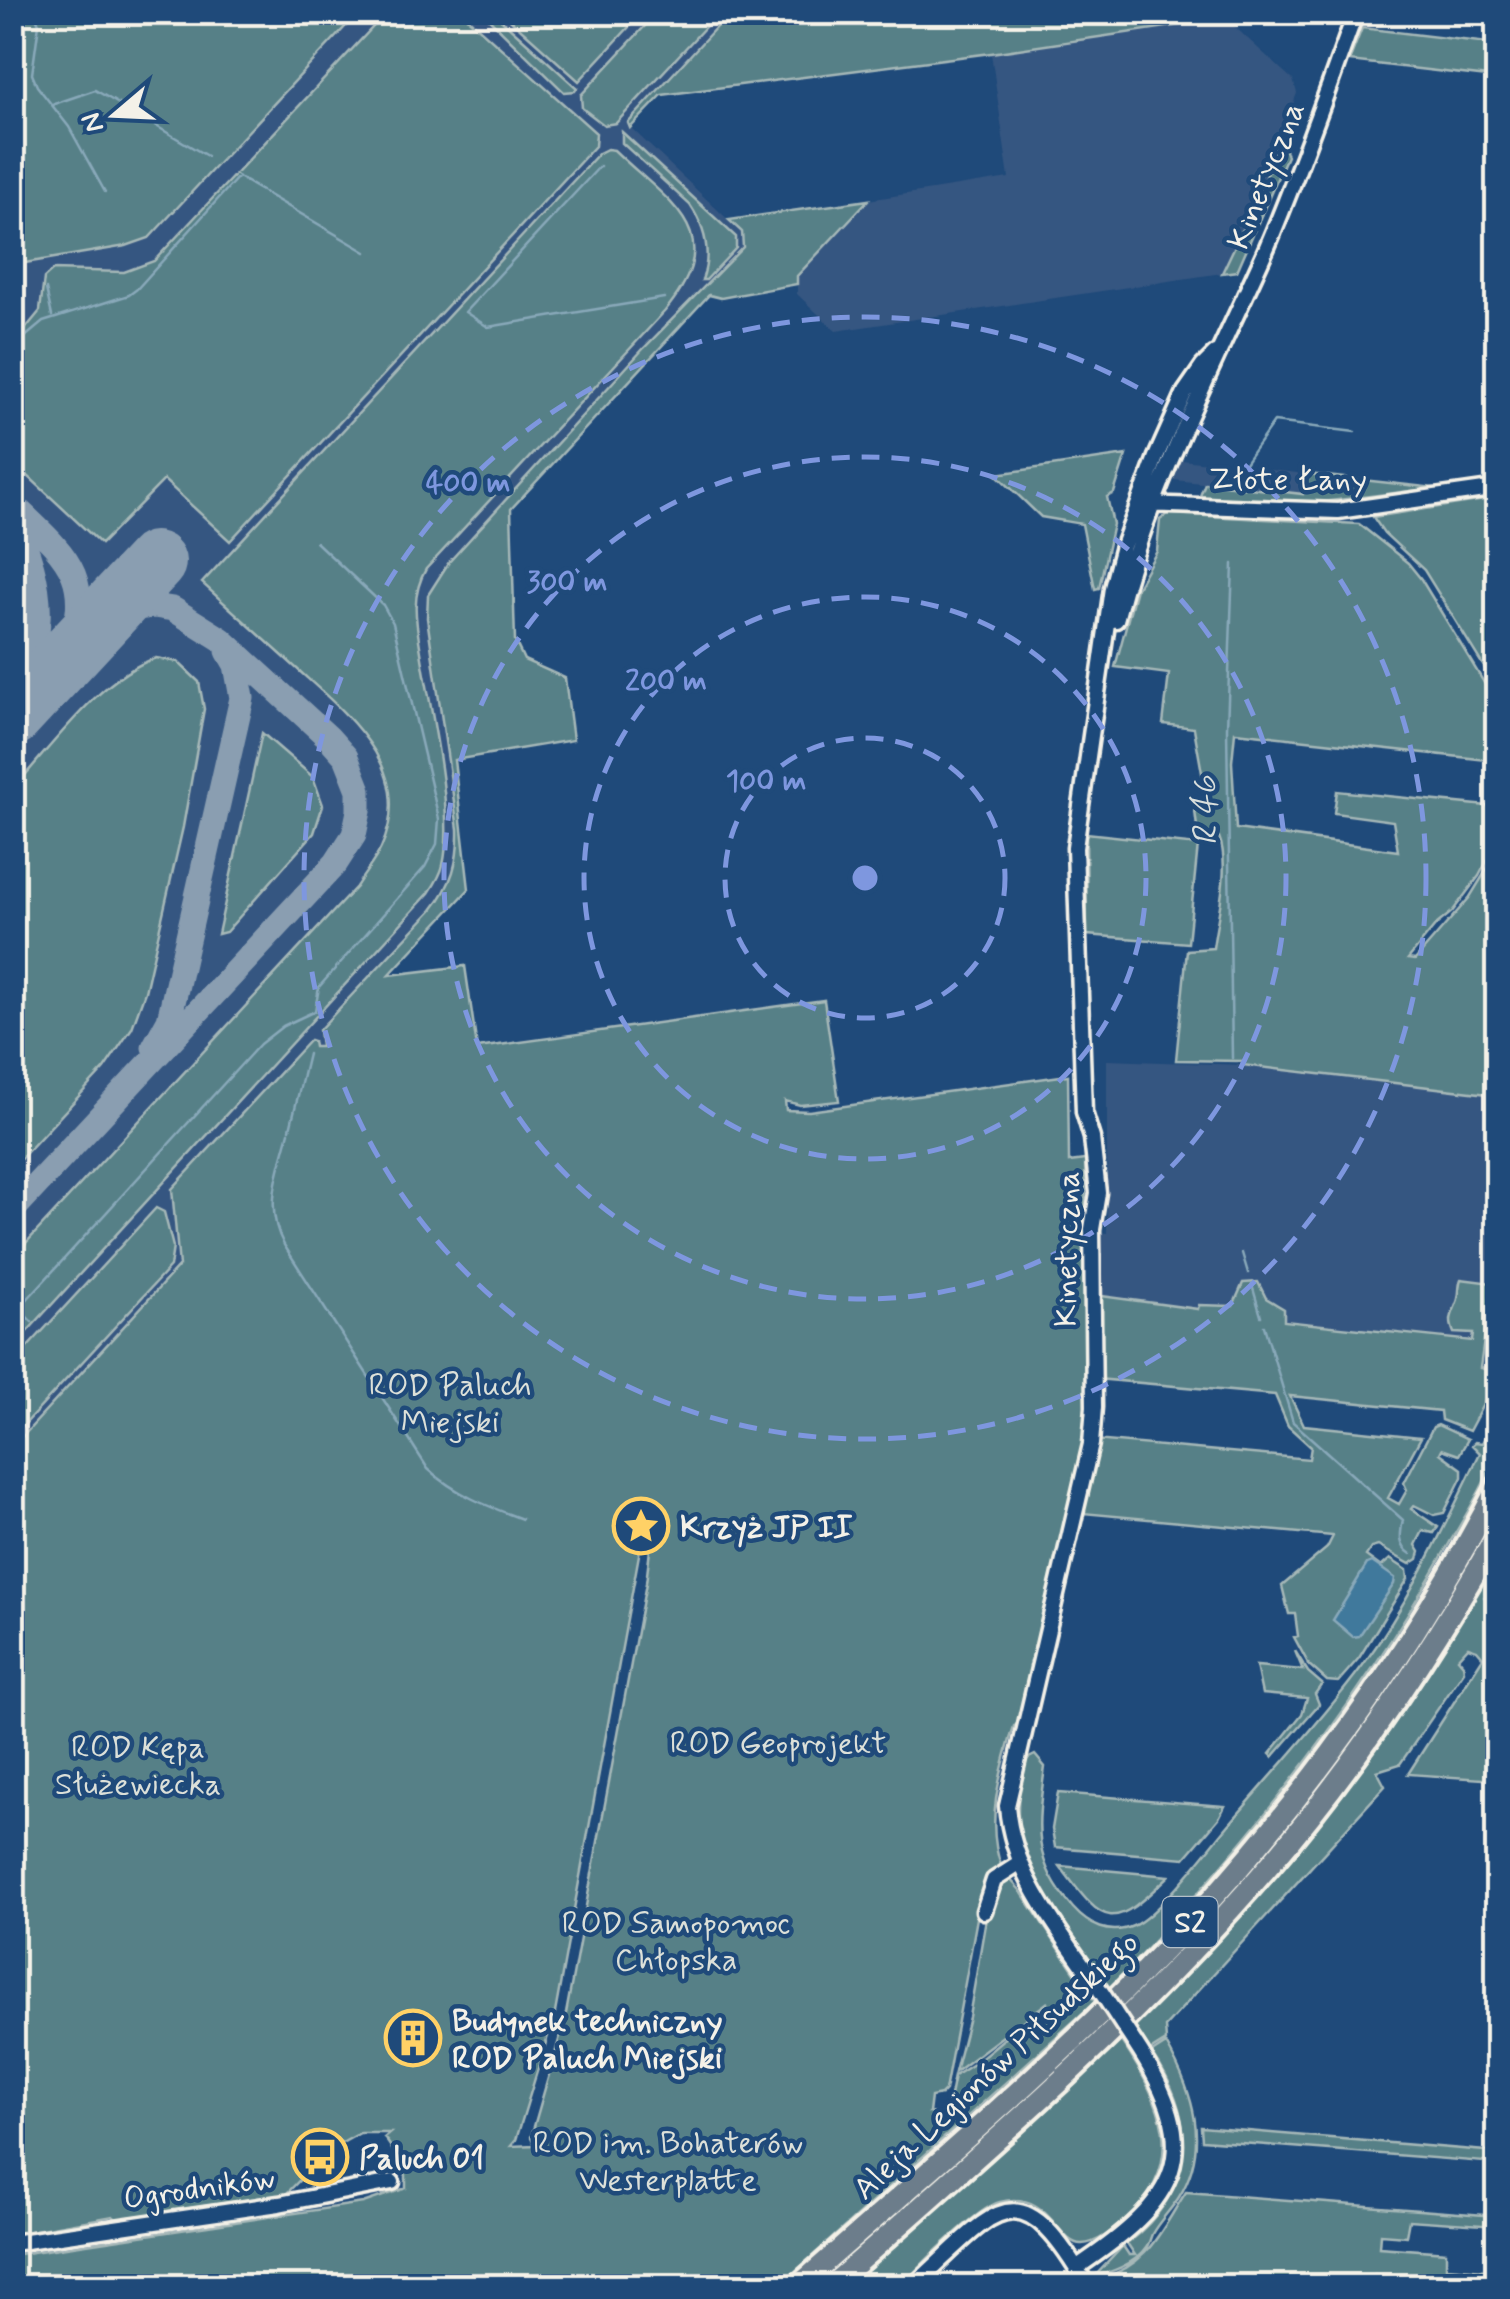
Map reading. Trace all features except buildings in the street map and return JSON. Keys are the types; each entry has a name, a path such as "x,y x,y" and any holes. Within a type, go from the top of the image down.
{"highway":[{"name":"Aleja Legionów Piłsudskiego","path":"798,2286 1051,2062 1226,1882 1310,1778 1398,1655 1498,1486"},
{"name":"Aleja Legionów Piłsudskiego","path":"831,2286 1096,2049 1257,1880 1375,1727 1498,1532"}],"street":[{"name":"Kinetyczna","path":"1010,1783 1041,1667 1091,1444 1092,1229 1098,1193 1092,1138 1084,1112 1075,848 1106,649 1145,504 1280,216 1356,12"},
{"name":"Złote Łany","path":"1145,504 1338,512 1498,488"},
{"name":"Kinetyczna","path":"1034,1658 1007,1806 1013,1846 1019,1864 1158,2080 1171,2108 1175,2141 1161,2193 1145,2216 1076,2268"},
{"path":"984,1911 994,1880 1019,1864"},
{"name":"Ogrodników","path":"12,2242 279,2204 392,2182"},
{"path":"912,2286 986,2220 1009,2210 1027,2212 1040,2220 1087,2286"}],"shaded area":[{"path":"358,13 503,13 579,81 642,13 738,13 631,128 755,245 435,591 469,889 322,1047 185,1266 13,1453 13,265 126,246 149,238"},
{"path":"1225,18 1293,80 1297,93 1263,187 1222,273 836,331 797,294 797,276 868,200 1009,178 991,53"},
{"path":"1182,460 1306,474 1304,494 1174,480"},
{"path":"1107,1060 1242,1065 1497,1095 1498,1248 1492,1283 1461,1279 1459,1299 1450,1318 1473,1334 1473,1341 1284,1321 1279,1304 1266,1298 1257,1282 1243,1284 1233,1306 1200,1305 1199,1309 1094,1295 1095,1232 1107,1233"},
{"path":"1372,1562 1395,1578 1394,1584 1359,1636 1353,1637 1333,1620 1367,1564"}],"green space":[{"path":"387,12 462,13 596,133 595,146 230,541 164,480 101,544 13,462 13,344 40,311 44,278 53,270 124,272 154,261"},
{"path":"658,12 718,13 616,123 604,125 582,108 581,95"},
{"path":"730,12 1261,13 991,53 662,95 630,128 628,123"},
{"path":"12,13 358,13 149,238 126,246 13,265"},
{"path":"483,13 494,13 577,88 575,91 564,92"},
{"path":"503,13 642,13 579,81"},
{"path":"1362,28 1497,44 1497,78 1349,61"},
{"path":"622,132 736,237 736,248 706,280 702,280 706,241 696,214 622,143"},
{"path":"1280,135 1287,156 1237,271 1222,273 1263,187"},
{"path":"614,150 672,204 692,240 692,260 684,284 665,311 426,569 421,580 416,601 417,623 446,819 446,844 439,876 429,893 13,1347 13,1257 356,887 379,853 390,821 391,796 385,773 360,731 325,694 202,583 599,153"},
{"path":"868,200 797,276 797,284 721,298 709,295 511,509 515,641 524,660 565,678 573,740 454,760 469,889 389,975 465,966 477,1048 824,1000 839,1101 800,1105 785,1101 786,1110 809,1111 1068,1075 1069,1162 1085,1160 1089,1413 1086,1436 1023,1723 1014,1726 1000,1778 994,1833 1002,1868 982,1891 945,2091 931,2097 929,2113 946,2116 954,2076 1048,2002 955,2072 969,2017 990,1895 1006,1875 1078,1977 1072,1983 1080,1979 1095,2002 779,2286 13,2286 12,2255 363,2203 406,2188 406,2175 384,2138 390,2133 360,2133 342,2143 337,2139 325,2154 322,2151 315,2158 318,2161 286,2194 116,2219 113,2216 13,2234 13,1447 179,1266 172,1189 310,1040 314,1047 321,1047 319,1030 432,910 445,891 455,862 458,829 427,618 428,595 449,562 644,348 743,247 742,232 729,220","holes":["640,1549 650,1550 565,2019 531,2137 535,2145 511,2146 555,2013"]},
{"path":"1126,455 1114,493 1107,497 1113,524 1099,588 1095,589 1082,524 1041,517 996,474"},
{"path":"1306,474 1435,488 1306,504 1200,496 1205,483 1303,494"},
{"path":"1491,499 1498,502 1497,688 1424,570 1384,533 1373,517"},
{"path":"1168,514 1359,524 1408,563 1421,579 1497,704 1497,761 1235,732 1232,762 1236,829 1398,851 1393,821 1334,813 1337,791 1497,807 1497,842 1479,876 1408,959 1415,960 1470,897 1497,853 1497,1095 1242,1065 1243,1061 1176,1060 1187,950 1213,948 1222,892 1222,849 1219,837 1198,835 1195,811 1209,812 1194,728 1163,724 1169,674 1115,667 1136,589 1157,551 1160,520"},
{"path":"156,658 178,662 199,682 204,709 183,827 145,992 132,1028 104,1069 13,1167 13,789 97,696 136,667"},
{"path":"262,733 313,777 323,805 314,833 226,932 218,934"},
{"path":"1086,833 1198,845 1188,943 1087,935"},
{"path":"156,1208 164,1212 173,1247 170,1267 13,1437 13,1363"},
{"path":"1461,1279 1492,1283 1480,1368 1495,1371 1497,1366 1497,1378 1469,1431 1441,1420 1440,1411 1290,1396 1304,1425 1421,1437 1388,1498 1399,1504 1407,1490 1404,1483 1433,1427 1438,1425 1468,1439 1459,1455 1442,1449 1440,1453 1462,1469 1462,1477 1444,1513 1434,1515 1414,1505 1411,1509 1438,1527 1434,1533 1423,1531 1416,1545 1418,1559 1410,1564 1378,1546 1366,1556 1381,1567 1390,1559 1407,1570 1408,1579 1359,1658 1338,1682 1327,1681 1309,1665 1294,1637 1298,1636 1295,1614 1289,1614 1282,1586 1327,1548 1333,1536 1082,1513 1095,1440 1309,1459 1311,1447 1288,1426 1275,1395 1097,1379 1094,1295 1198,1309 1199,1305 1233,1306 1243,1283 1258,1282 1266,1298 1284,1309 1284,1321 1472,1341 1473,1334 1454,1333 1451,1324"},
{"path":"1497,1394 1495,1457 1462,1521 1376,1662 1251,1832 1109,1988 1043,1891 1023,1850 1018,1813 1025,1760 1035,1755 1045,1767 1040,1842 1059,1891 1079,1914 1100,1927 1124,1929 1143,1920 1180,1884 1347,1687 1397,1615 1480,1453 1472,1445 1482,1443 1489,1429 1486,1419"},
{"path":"1497,1557 1497,1780 1408,1774 1483,1657 1468,1647 1458,1658 1464,1671 1400,1764 1377,1771 1385,1786 1165,2027 1166,2041 1150,2051 1135,2027 1238,1920 1334,1806 1421,1684"},
{"path":"1295,1651 1308,1672 1322,1684 1315,1694 1319,1704 1273,1757 1270,1754 1302,1714 1307,1698 1262,1694 1256,1666 1303,1670"},
{"path":"1058,1793 1225,1806 1185,1858 1055,1847 1052,1829"},
{"path":"1060,1866 1169,1876 1135,1906 1111,1915 1100,1912 1089,1902"},
{"path":"1121,2041 1148,2085 1163,2130 1158,2175 1146,2197 1127,2218 1100,2238 1082,2244 1073,2242 1031,2203 1000,2202 964,2226 903,2286 848,2286"},
{"path":"1166,2044 1184,2081 1195,2119 1194,2158 1189,2177 1141,2254 1121,2267 1096,2275 1123,2246 1129,2255 1135,2255 1127,2243 1167,2201 1178,2178 1183,2129 1178,2104 1152,2053"},
{"path":"1201,2127 1497,2152 1497,2163 1202,2140"},
{"path":"1186,2192 1497,2216 1497,2226 1409,2220 1406,2236 1380,2234 1379,2247 1446,2252 1446,2267 1497,2271 1497,2284 1375,2274 1374,2286 1206,2286 1102,2278 1143,2255"}],"waterway":[{"path":"34,12 39,24 32,74 69,127 105,192"},
{"path":"54,104 95,90 207,156"},
{"path":"600,166 465,312 488,327 664,298"},
{"path":"12,348 43,322 129,295 137,289 238,177 366,252"},
{"path":"46,289 52,316"},
{"path":"1245,463 1274,422 1355,432"},
{"path":"12,1316 260,1044 283,1026 315,1011 319,987 425,867 437,844 439,819 393,623 383,605 316,542"},
{"name":"R 46","path":"1232,1058 1227,728 1233,564"},
{"path":"290,1129 308,1054"},
{"path":"289,1132 274,1203 284,1245 428,1469 460,1492 522,1519"},
{"name":"R 46","path":"1242,1253 1248,1273"},
{"name":"R 46","path":"1252,1285 1261,1316"},
{"path":"19,1309 32,1322"},
{"name":"R 46","path":"1264,1326 1293,1422 1403,1520 1402,1543 1411,1554"},
{"name":"R 46","path":"1484,1597 1495,1604"},
{"name":"R 46","path":"1496,1605 1498,1625"}],"taxiway":[{"path":"13,505 49,540 72,571 78,607 67,658"},
{"path":"12,517 33,569 38,615 31,662 12,714"},
{"path":"12,1211 336,863 354,835 359,811 359,790 346,757 221,639 173,609 125,609 103,619"},
{"path":"154,1047 169,1020 242,698 236,665 228,651"}],"runway":[{"path":"12,716 155,562"}],"place":[{"name":"Krzyż JP II","path":"641,1526"},
{"name":"Budynek techniczny ROD Paluch Miejski","path":"413,2038"},
{"name":"Paluch 01","path":"320,2157"}],"park label":[{"name":"ROD Paluch Miejski","path":"450,1402"},
{"name":"ROD Geoprojekt","path":"778,1742"},
{"name":"ROD Kępa Służewiecka","path":"138,1764"},
{"name":"ROD Samopomoc Chłopska","path":"676,1940"},
{"name":"ROD im. Bohaterów Westerplatte","path":"668,2160"}]}
